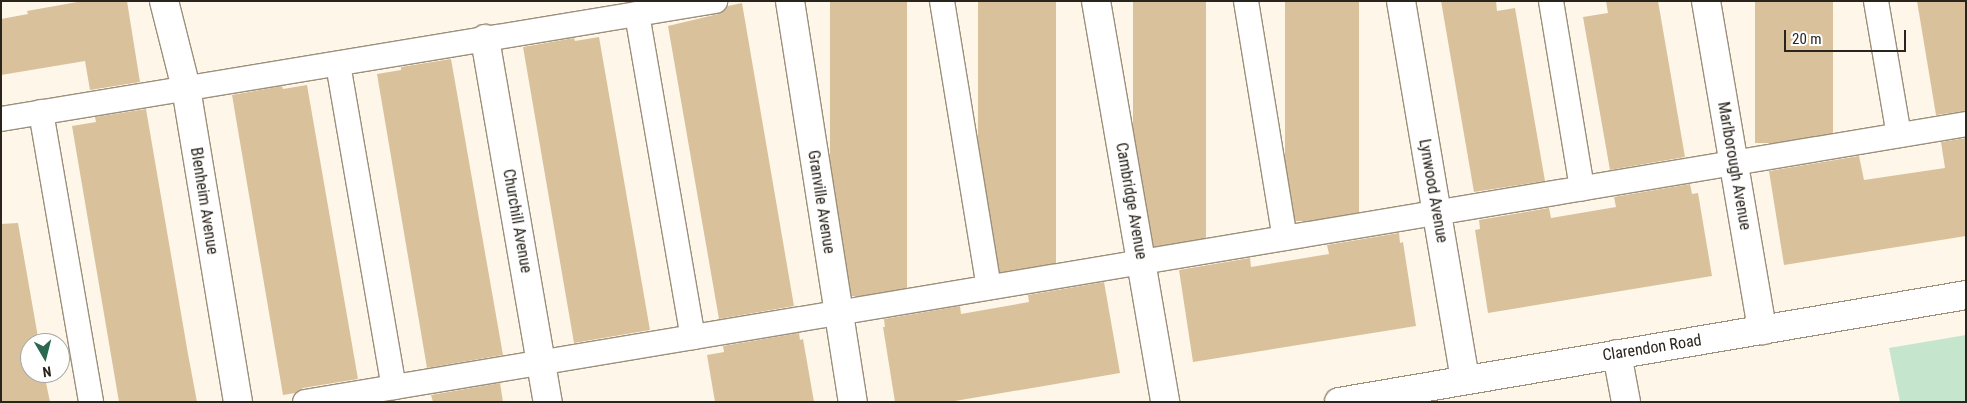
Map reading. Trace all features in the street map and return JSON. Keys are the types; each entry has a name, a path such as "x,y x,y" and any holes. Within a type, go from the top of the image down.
{"street":[{"name":"Blenheim Avenue","path":"164,1 186,88 238,402"},
{"name":"Granville Avenue","path":"790,1 853,402"},
{"name":"Cambridge Avenue","path":"1096,1 1165,402"},
{"name":"Lynwood Avenue","path":"1401,1 1466,380"},
{"name":"Marlborough Avenue","path":"1706,1 1762,330"},
{"name":"Churchill Avenue","path":"485,40 548,402"},
{"name":"Clarendon Road","path":"1338,402 1966,296"},
{"path":"1617,354 1626,402"}],"lane":[{"path":"1,119 715,1"},
{"path":"942,1 989,288"},
{"path":"1246,1 1285,238"},
{"path":"1551,1 1582,188"},
{"path":"1876,1 1899,135"},
{"path":"637,14 693,337"},
{"path":"338,64 394,387"},
{"path":"42,112 91,402"},
{"path":"305,402 1966,124"}],"green space":[{"path":"1966,335 1966,402 1900,402 1889,348"}],"building":[{"path":"83,1 127,1 140,82 90,90 85,61 1,75 1,19 28,14 27,11"},
{"path":"830,1 907,1 907,296 830,296"},
{"path":"978,1 1056,1 1056,272 978,272"},
{"path":"1133,1 1206,1 1206,246 1133,246"},
{"path":"1285,1 1359,1 1359,221 1285,221"},
{"path":"1441,1 1496,1 1497,11 1515,8 1545,181 1474,192"},
{"path":"1606,1 1658,1 1685,157 1610,170 1583,17 1608,13"},
{"path":"1755,1 1833,1 1833,143 1755,143"},
{"path":"1917,1 1966,1 1966,111 1936,115"},
{"path":"742,3 794,306 719,319 668,26 718,14 728,6"},
{"path":"599,37 650,330 574,343 523,47 574,38 575,41"},
{"path":"451,59 503,355 427,368 377,74 401,70 401,67"},
{"path":"307,85 358,379 303,388 295,393 283,395 232,95 282,86 283,89"},
{"path":"146,109 197,402 119,402 72,126 96,122 95,117"},
{"path":"1966,138 1966,236 1784,265 1769,171 1859,156 1864,180 1945,168 1941,142"},
{"path":"1690,184 1692,194 1698,193 1712,276 1488,313 1475,230 1480,229 1479,220 1549,208 1551,218 1616,207 1614,197"},
{"path":"18,223 37,333 20,333 20,383 46,383 50,402 1,402 1,224"},
{"path":"1399,233 1400,243 1403,242 1416,326 1193,362 1179,270 1250,258 1251,267 1329,254 1327,245"},
{"path":"1104,282 1120,373 949,402 895,402 883,327 885,327 884,319 960,306 961,314 1029,302 1028,295"},
{"path":"799,333 800,340 803,339 814,402 715,402 707,355 724,352 723,346"},
{"path":"500,383 503,402 433,402 431,395"}]}
